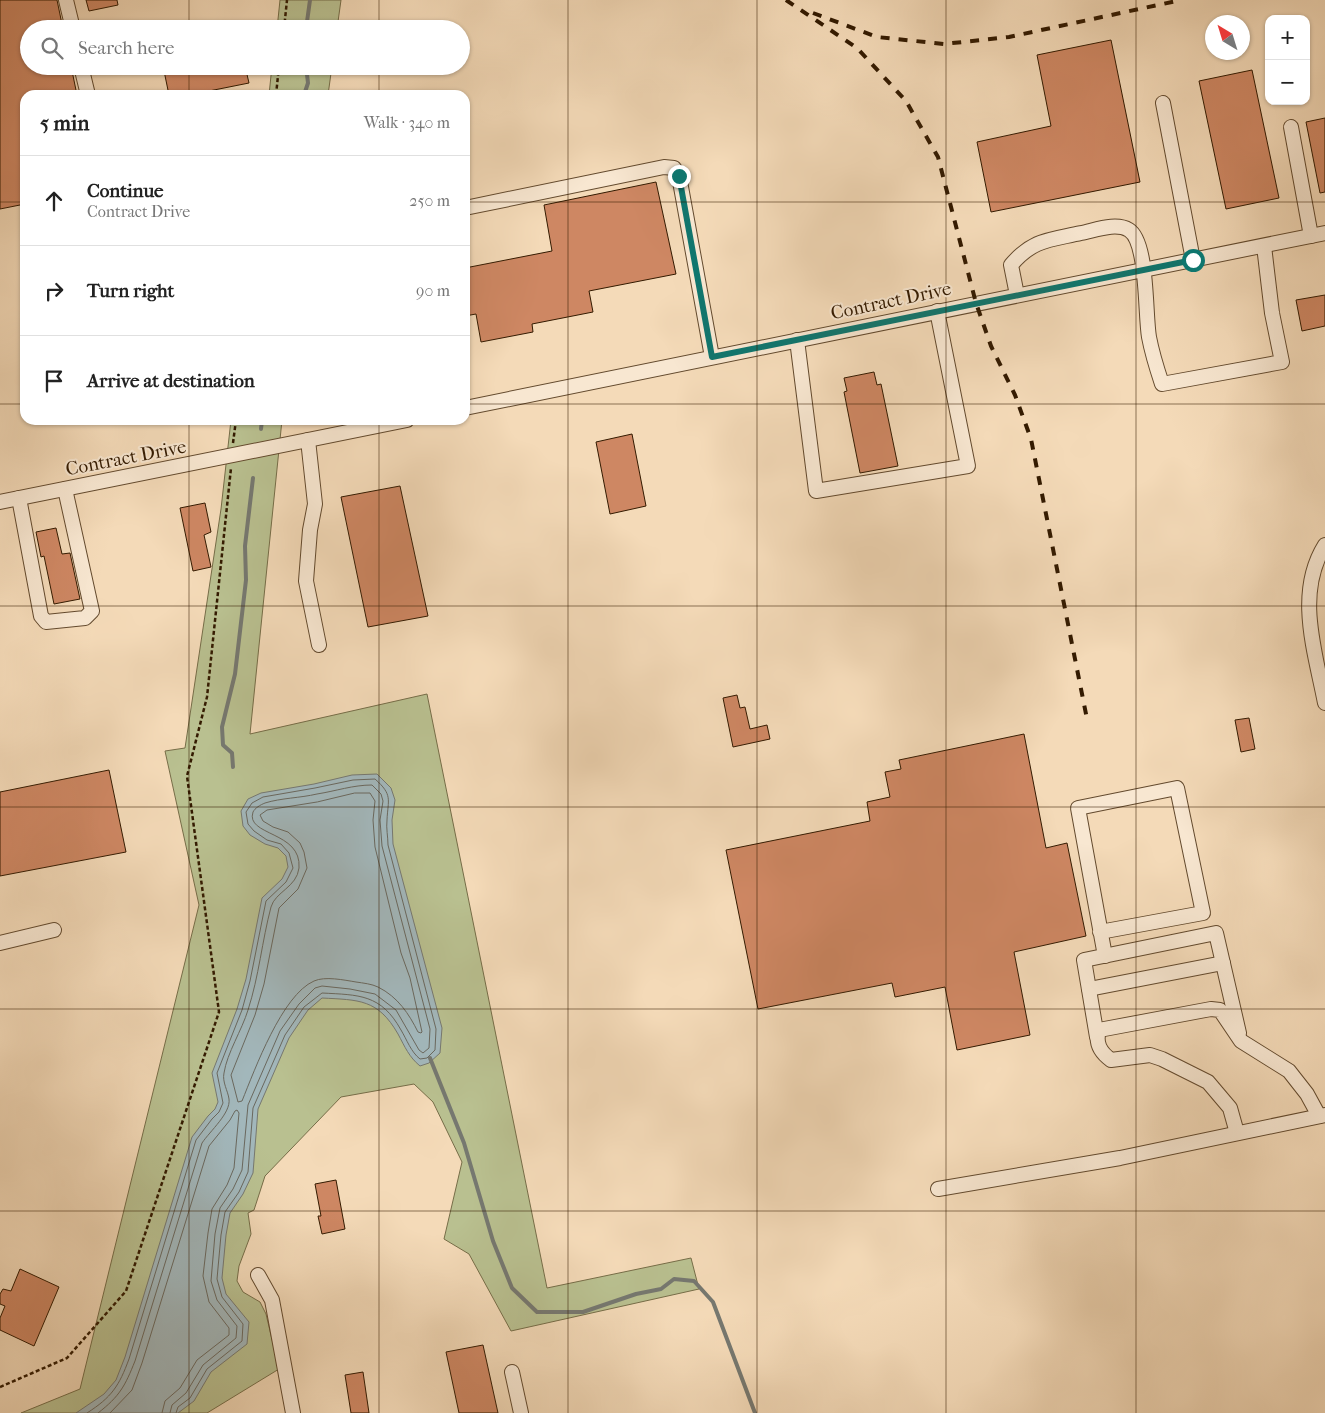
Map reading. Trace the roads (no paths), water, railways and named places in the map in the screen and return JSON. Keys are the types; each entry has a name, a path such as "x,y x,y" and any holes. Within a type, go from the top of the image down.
{"street":[{"path":"66,0 71,20"},
{"path":"83,75 87,90"},
{"path":"1163,103 1193,260"},
{"path":"1291,127 1311,236"},
{"path":"470,207 664,167 674,168 679,176 712,357"},
{"path":"1017,295 1011,265 1022,252 1038,242 1116,226 1130,230 1138,241 1144,270 1149,336 1162,384 1282,362 1272,313 1264,246"},
{"name":"Contract Drive","path":"470,407 1325,233"},
{"path":"797,340 816,491 968,466 937,311"},
{"name":"Contract Drive","path":"0,502 232,456 373,425"},
{"path":"308,440 315,504 310,530 306,581 319,645"},
{"path":"19,498 41,616 46,622 85,618 92,611 65,489"},
{"path":"1325,545 1317,558 1308,591 1309,624 1325,703"},
{"path":"1100,932 1204,913 1177,788 1078,808 1100,932 1105,956"},
{"path":"0,943 54,930"},
{"path":"1237,1133 1230,1108 1208,1082 1150,1055 1110,1060 1100,1049 1084,960 1216,933 1241,1041"},
{"path":"1089,989 1223,963"},
{"path":"938,1189 1120,1158 1322,1115 1289,1071 1241,1041 1220,1010 1211,1009 1099,1030 1097,1036"},
{"path":"258,1275 272,1300 293,1413"},
{"path":"512,1372 522,1413"}],"water":[{"path":"377,774 391,788 395,800 392,820 393,844 442,1028 440,1053 429,1063 420,1066 410,1055 391,1022 375,1008 357,1001 322,998 308,1010 289,1038 258,1109 253,1173 243,1194 230,1213 222,1278 226,1294 249,1322 247,1344 211,1372 194,1401 178,1413 76,1413 104,1394 116,1380 125,1357 192,1137 215,1109 218,1102 212,1073 237,1009 246,979 262,898 282,879 288,867 286,856 278,848 265,844 250,835 243,826 241,811 248,799 261,793 352,775"}],"waterway":[{"path":"307,20 310,0"},
{"path":"306,90 308,83 307,75"},
{"path":"261,425 261,429"},
{"path":"233,767 232,753 223,745 222,727 235,674 246,580 245,546 253,478"},
{"path":"430,1058 464,1143 493,1241 512,1288 537,1312 583,1312 636,1294 661,1289 674,1279 694,1281 713,1302 755,1413"}],"railway":[{"path":"786,0 857,48 906,101 938,157 976,303 991,346 1015,395 1031,439 1087,719"},
{"path":"813,13 877,37 944,44 1009,37 1181,0"}]}
